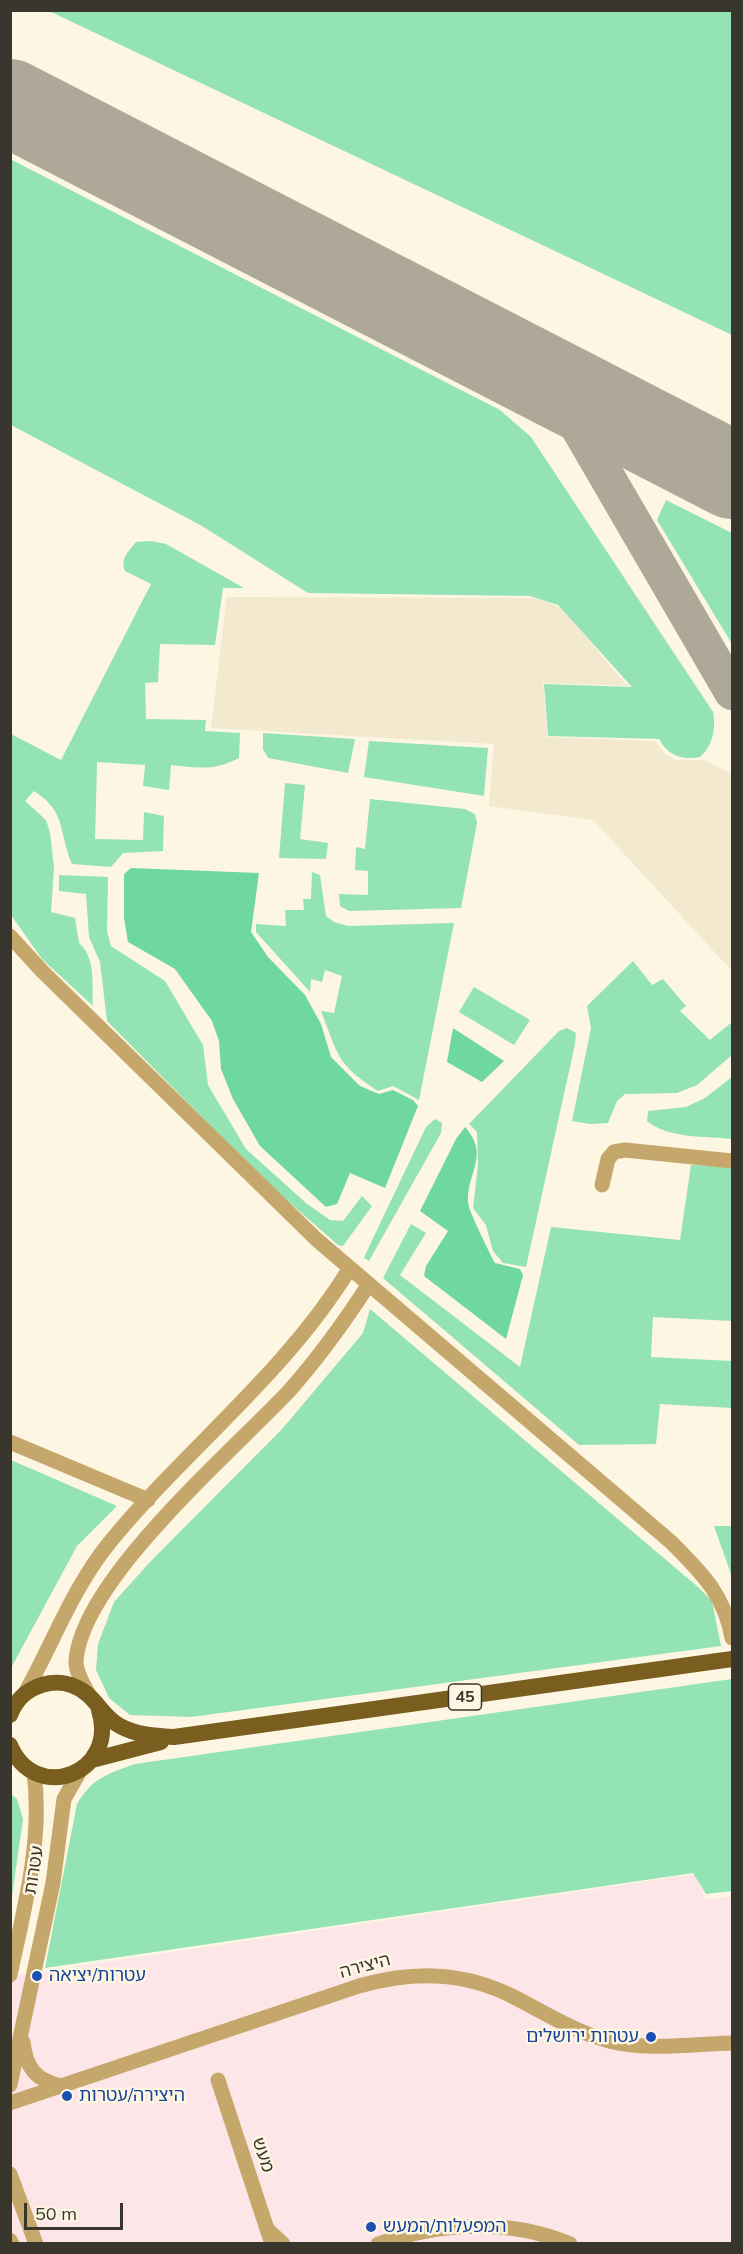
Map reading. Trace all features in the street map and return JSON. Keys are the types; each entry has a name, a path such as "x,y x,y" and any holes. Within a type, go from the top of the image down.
{"highway":[{"name":"45","path":"24,1769 57,1777 135,1746 198,1735 732,1659"},
{"name":"45","path":"25,1693 50,1682 77,1687 111,1721 134,1732 156,1736 198,1735"},
{"path":"10,1715 25,1693"},
{"path":"86,1765 103,1735 94,1702"},
{"path":"10,1745 24,1769"}],"street":[{"path":"10,936 64,993 316,1239 671,1542 708,1579 725,1592 732,1638"},
{"path":"602,1185 608,1159 614,1152 625,1150 732,1161"},
{"path":"25,1693 73,1598 91,1568 148,1500 286,1356 316,1319 350,1268"},
{"path":"94,1702 76,1664 83,1631 111,1581 146,1538 305,1372 336,1334 369,1284"},
{"path":"10,1442 148,1500"},
{"name":"עטרות","path":"10,2085 53,1882 64,1799 86,1765"},
{"name":"עטרות","path":"10,1975 30,1879 36,1829 24,1769"},
{"name":"היצירה","path":"10,2103 359,1986 406,1975 452,1976 492,1986 569,2026 611,2042 642,2046 732,2043"},
{"path":"22,2033 28,2067 46,2083 62,2086"},
{"name":"מעש","path":"218,2079 269,2236"},
{"path":"10,2174 36,2244"},
{"path":"378,2244 428,2230 482,2226 538,2233 570,2244"},
{"path":"269,2236 283,2244"}],"shaded area":[{"path":"227,597 538,598 564,610 627,686 543,683 547,737 655,741 665,754 676,760 705,760 732,774 732,971 593,820 489,806 494,744 211,728"},
{"path":"695,1874 706,1899 732,1897 732,2243 11,2244 11,1976"}],"green space":[{"path":"49,11 732,11 732,335"},
{"path":"10,159 500,410 531,437 713,712 712,736 704,753 700,757 676,756 659,739 548,736 544,684 632,687 558,605 530,596 308,593 202,526 11,425"},
{"path":"666,500 732,533 732,644 657,520"},
{"path":"151,541 166,544 244,588 223,588 215,645 160,644 158,682 145,683 146,719 206,720 205,731 240,733 239,758 214,767 171,765 169,790 143,786 145,765 97,762 95,839 143,840 144,812 164,816 163,851 123,853 111,867 72,864 60,823 52,807 34,791 25,801 46,820 54,867 51,912 75,918 79,943 91,964 93,1006 42,959 11,915 11,734 61,760 151,584 125,571 124,559 136,542"},
{"path":"263,733 355,739 348,773 268,758 263,749"},
{"path":"369,741 488,748 484,796 364,777"},
{"path":"285,783 305,785 300,839 328,843 326,859 279,858"},
{"path":"370,799 465,809 475,814 477,823 461,908 349,911 340,906 339,894 368,895 368,871 355,870 356,847 365,849"},
{"path":"131,868 259,873 251,932 268,957 305,995 321,1024 331,1057 360,1086 379,1094 393,1090 413,1100 418,1106 385,1188 350,1173 337,1204 326,1207 260,1146 233,1099 221,1069 219,1041 212,1021 175,969 128,942 124,918 124,874"},
{"path":"312,872 320,875 326,916 334,922 348,926 454,923 419,1100 393,1086 378,1091 364,1082 340,1057 321,1011 334,1013 342,976 325,970 322,982 311,979 310,992 256,932 256,924 286,926 285,910 304,910 303,899 311,899"},
{"path":"59,875 108,877 107,931 111,946 165,981 203,1045 208,1085 246,1149 306,1203 330,1220 343,1221 362,1196 372,1206 343,1246 338,1245 267,1183 107,1021 100,962 89,937 86,894 59,891"},
{"path":"633,961 652,985 663,979 686,1006 680,1011 710,1040 732,1022 732,1055 697,1085 677,1093 625,1094 617,1101 608,1123 590,1124 572,1121 591,1028 587,1006"},
{"path":"474,987 530,1020 514,1045 459,1012"},
{"path":"453,1028 504,1061 482,1082 447,1062"},
{"path":"567,1028 576,1033 575,1044 526,1267 503,1263 493,1251 486,1225 473,1208 478,1165 477,1132 469,1124 559,1031"},
{"path":"732,1077 732,1139 676,1134 647,1121 648,1111 686,1107 705,1098"},
{"path":"435,1119 442,1123 441,1133 369,1261 364,1258 366,1253 426,1127"},
{"path":"465,1127 473,1138 477,1157 468,1196 470,1211 495,1263 520,1269 523,1275 506,1339 424,1276 426,1266 448,1231 420,1211 456,1139"},
{"path":"691,1165 732,1167 732,1321 653,1317 651,1357 732,1361 732,1408 660,1404 656,1444 579,1445 383,1278 411,1224 426,1233 400,1275 520,1367 551,1227 680,1240"},
{"path":"370,1309 698,1587 712,1601 721,1646 191,1717 130,1715 109,1698 96,1670 98,1644 114,1602 150,1562 283,1428 363,1333"},
{"path":"11,1460 117,1506 77,1546 11,1668"},
{"path":"714,1526 732,1526 732,1577"},
{"path":"732,1679 732,1891 706,1894 693,1873 45,1968 77,1804 95,1782 109,1774 135,1764"},
{"path":"11,1794 17,1799 23,1819 11,1903"}],"taxiway":[{"path":"553,384 732,692"}],"runway":[{"path":"10,103 732,475"}],"place":[{"name":"עטרות/יציאה","path":"37,1976"},
{"name":"עטרות ירושלים","path":"651,2037"},
{"name":"היצירה/עטרות","path":"67,2096"},
{"name":"המפעלות/המעש","path":"371,2227"}]}
